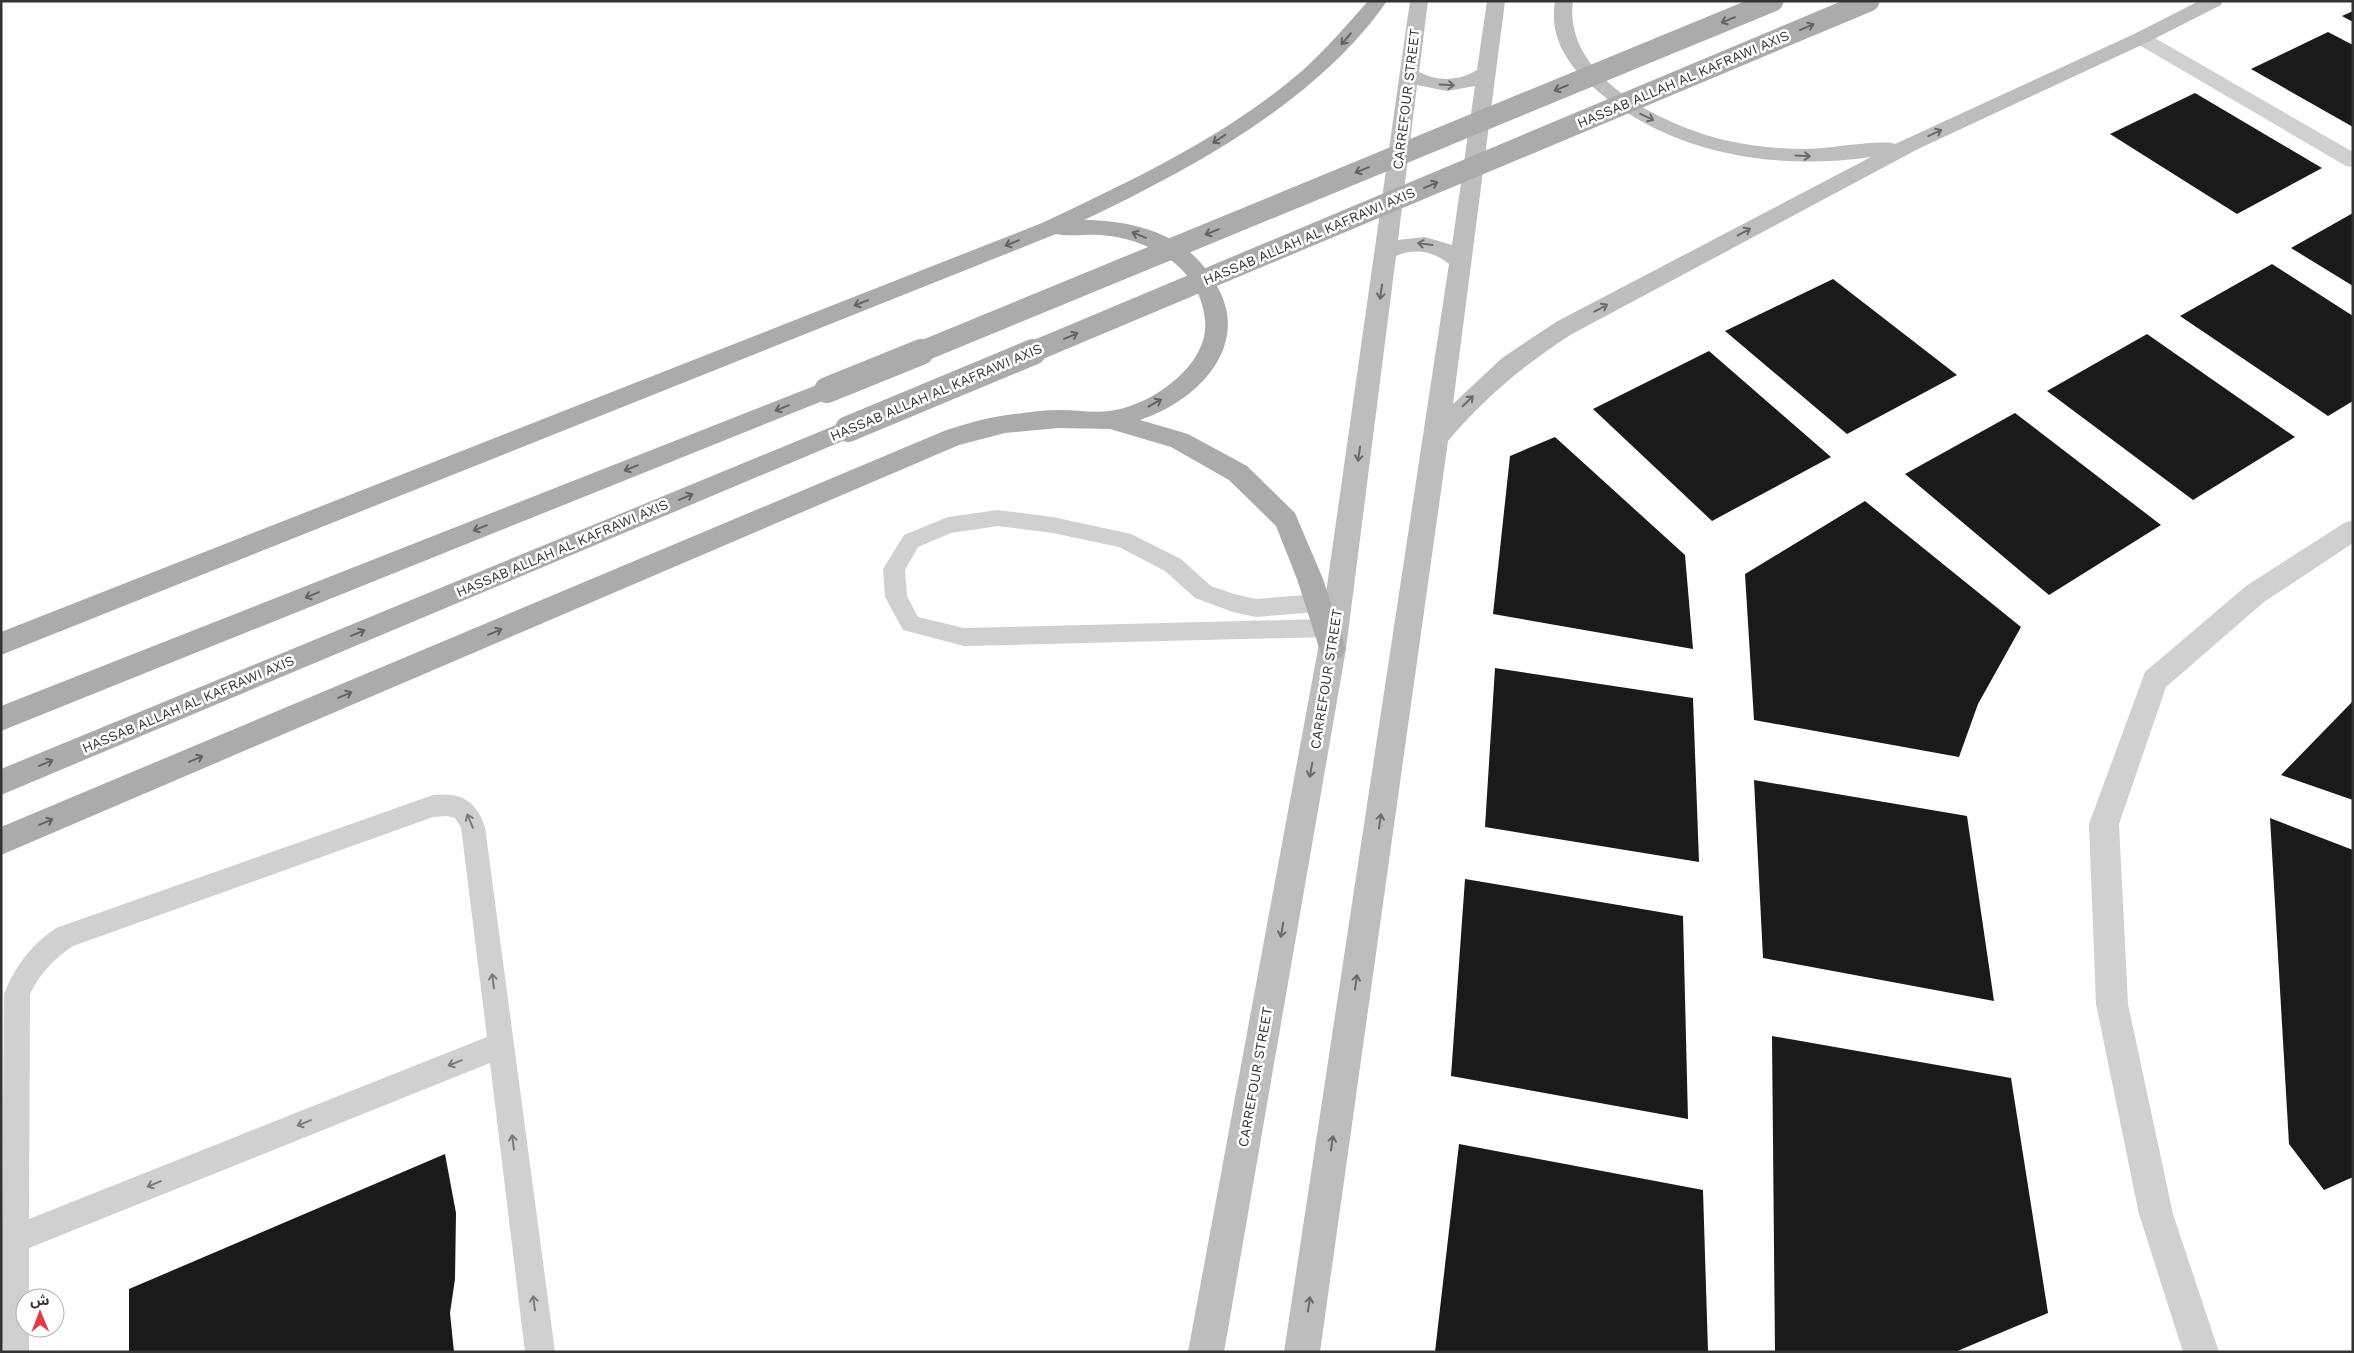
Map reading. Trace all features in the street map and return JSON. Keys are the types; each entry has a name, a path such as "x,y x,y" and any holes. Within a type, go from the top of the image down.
{"main road":[{"path":"1,644 1050,228 1138,186 1216,142 1268,106 1337,50 1378,1"},
{"path":"1,719 827,390 1773,1"},
{"name":"HASSAB ALLAH AL KAFRAWI AXIS","path":"1,782 1869,1"},
{"path":"1050,228 1092,226 1132,232 1159,243 1195,268 1213,295 1218,325 1209,356 1186,383 1152,406 1110,420"},
{"path":"1,841 954,438 1005,424 1058,419 1110,420 1179,440 1238,473 1286,520 1318,603 1329,638"}],"street":[{"name":"CARREFOUR STREET","path":"1206,1352 1329,638 1386,251 1419,1"},
{"path":"1302,1352 1436,438 1484,74 1496,1"},
{"path":"1564,1 1561,13 1565,38 1579,64 1603,89 1636,112 1677,131 1723,146 1772,155 1820,157 1866,152 1911,144"},
{"path":"1436,438 1464,405 1494,376 1527,350 1564,328 1911,144 2141,38 2214,1"},
{"path":"2141,38 2353,161"},
{"path":"1409,74 1430,84 1455,86 1467,84 1484,74"},
{"path":"1386,251 1411,243 1426,244 1440,247 1460,262"},
{"path":"2201,1352 2156,1214 2112,1004 2104,824 2155,680 2255,594 2353,530"}],"lane":[{"path":"1318,603 1256,608 1233,602 1203,592 1173,565 1124,540 1053,525 998,518 948,525 911,541 894,569 896,597 911,624 964,637 1329,638"},
{"path":"14,1352 15,1239 9,997 24,974 39,956 65,937 433,806 445,804 456,805 465,810 471,818 473,827 540,1352"},
{"path":"15,1239 501,1045"}],"building":[{"path":"2353,11 2353,22 2342,16"},
{"path":"2328,32 2353,45 2353,127 2251,69"},
{"path":"2195,93 2322,168 2237,214 2110,134"},
{"path":"2353,213 2353,286 2291,248"},
{"path":"2272,264 2353,316 2353,401 2328,416 2180,316"},
{"path":"1833,279 1957,375 1847,434 1725,331"},
{"path":"2147,334 2295,437 2193,500 2047,391"},
{"path":"1709,351 1831,457 1712,521 1593,409"},
{"path":"2015,413 2161,525 2049,595 1905,474"},
{"path":"1555,437 1685,555 1693,649 1493,614 1510,456"},
{"path":"1865,501 2021,627 1978,704 1959,757 1754,720 1745,574"},
{"path":"1495,668 1693,698 1699,862 1485,827"},
{"path":"2353,701 2353,800 2281,775"},
{"path":"1754,780 1967,816 1994,1001 1763,958"},
{"path":"2270,818 2353,850 2353,1177 2324,1190 2289,1144"},
{"path":"1465,879 1683,916 1688,1119 1451,1076"},
{"path":"1772,1036 2011,1078 2048,1313 1955,1352 1775,1352"},
{"path":"1459,1144 1703,1190 1708,1352 1435,1352"},
{"path":"445,1154 456,1213 455,1279 450,1313 454,1352 129,1352 129,1289"}]}
